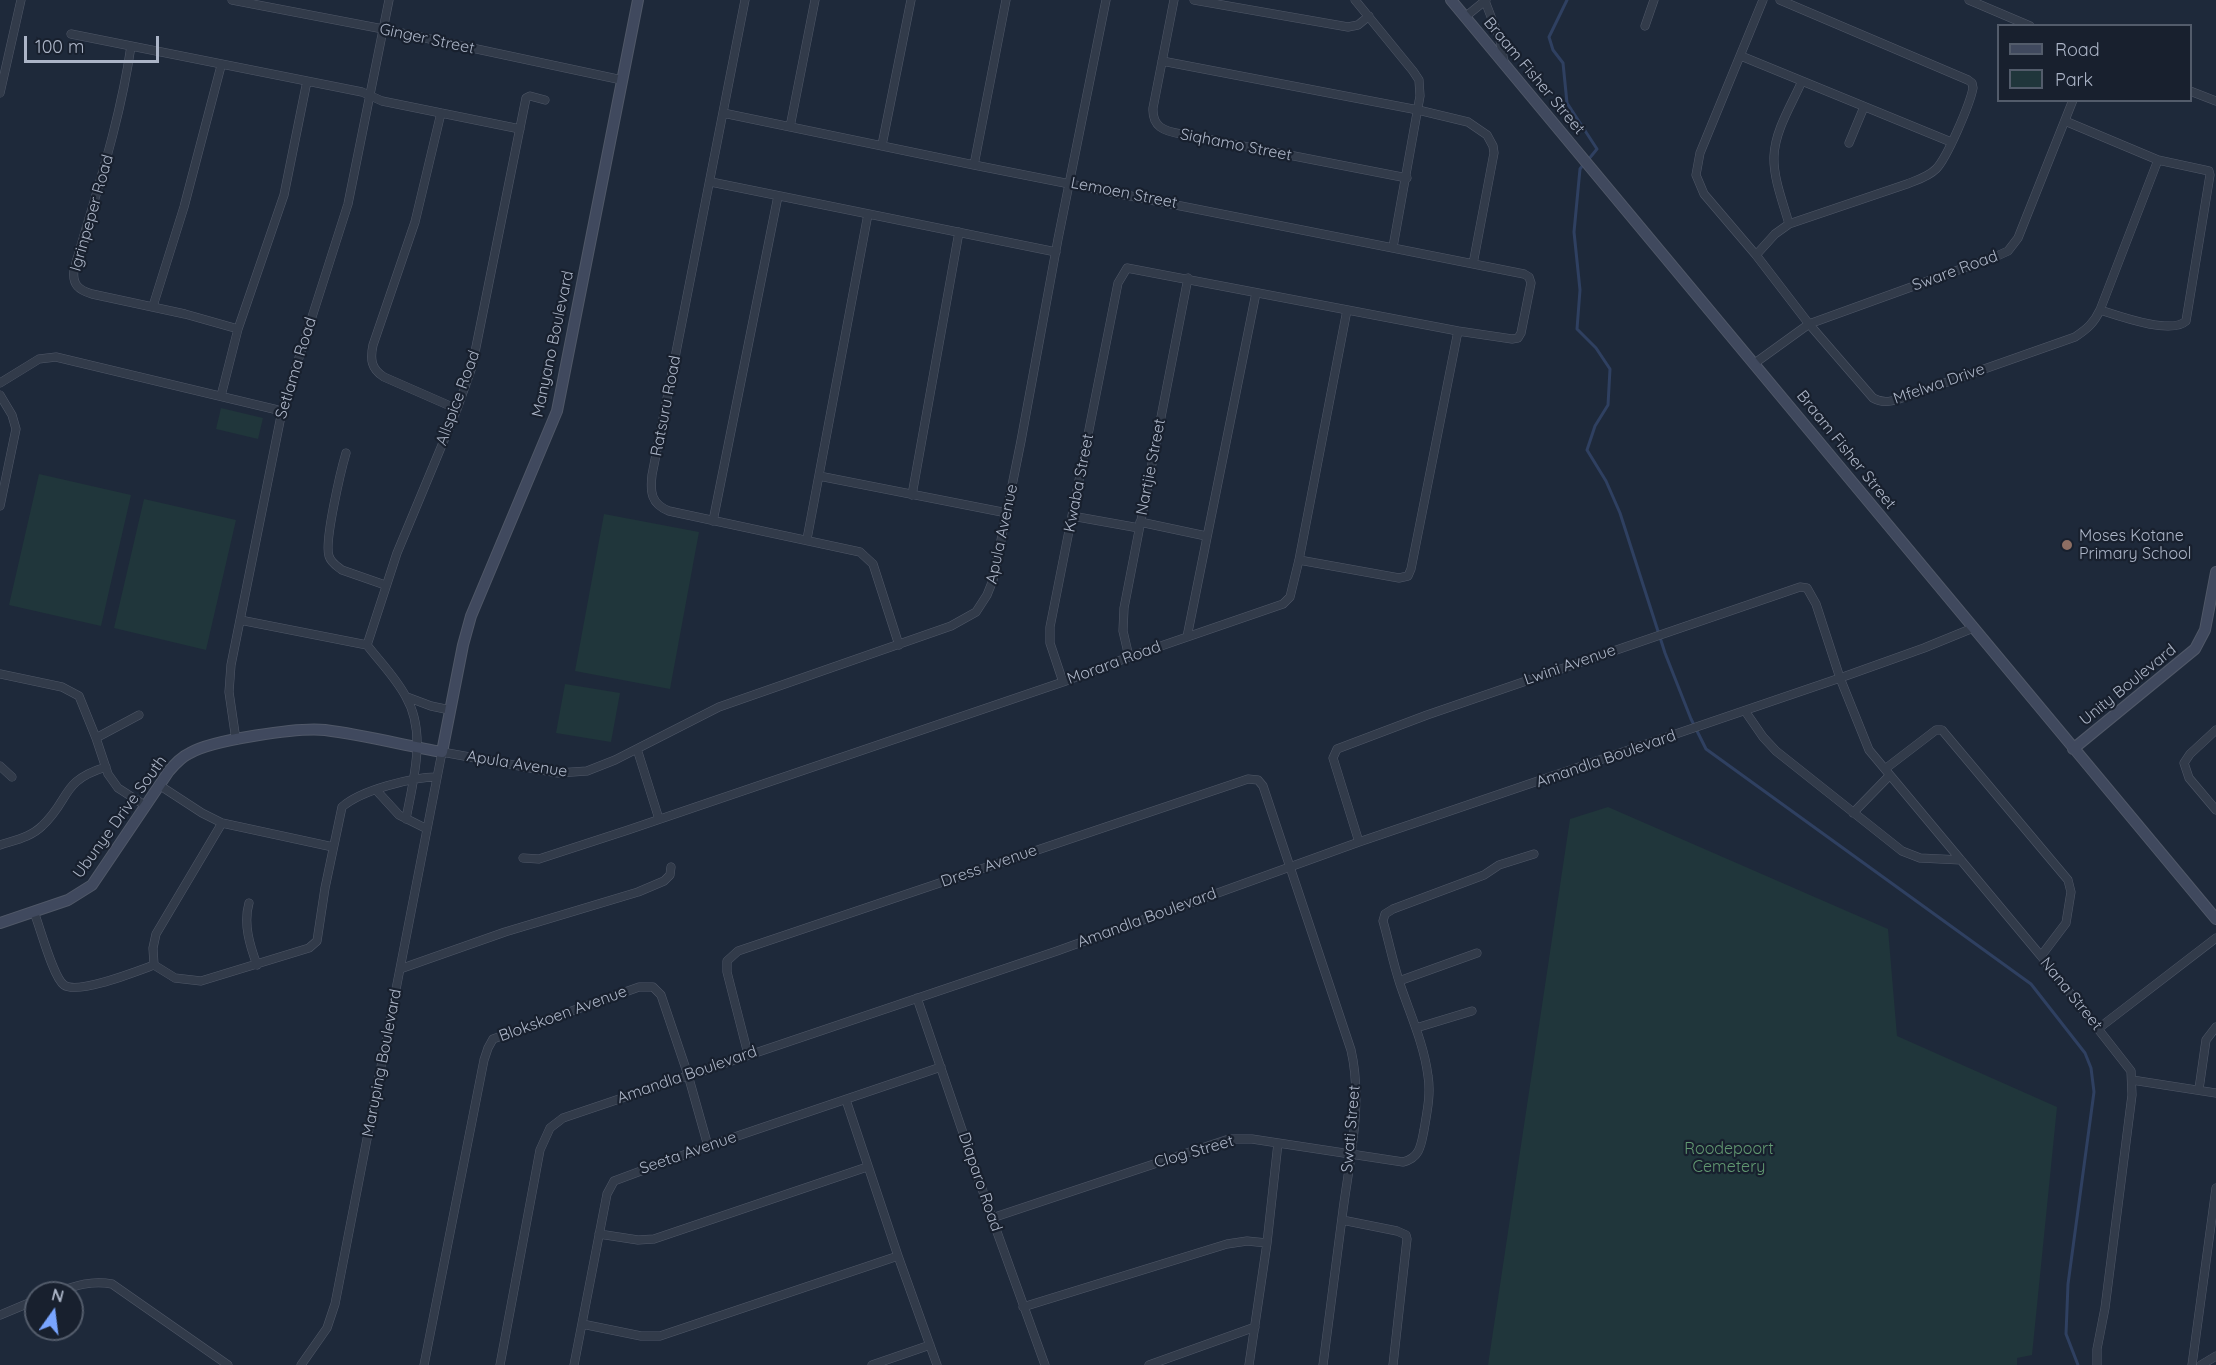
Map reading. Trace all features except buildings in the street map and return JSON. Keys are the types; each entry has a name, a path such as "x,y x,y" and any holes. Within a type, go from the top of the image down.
{"street":[{"path":"0,93 21,0"},
{"name":"Ginger Street","path":"232,0 383,29 622,80"},
{"name":"Setlama Road","path":"236,740 230,706 229,678 282,411 348,204 389,0"},
{"name":"Manyano Boulevard","path":"442,752 471,616 556,411 638,0"},
{"name":"Ratsuru Road","path":"745,0 651,489 654,501 663,508 713,521 852,549 867,556 876,572 899,645"},
{"path":"790,127 815,0"},
{"path":"882,146 911,0"},
{"path":"974,165 1006,0"},
{"name":"Apula Avenue","path":"442,752 541,770 574,773 600,767 719,707 958,623 971,616 979,608 993,580 1007,513 1106,0"},
{"name":"Siqhamo Street","path":"1174,0 1153,114 1156,124 1163,130 1407,178"},
{"path":"1194,0 1348,27 1358,25 1369,16"},
{"path":"1355,0 1418,78 1420,91 1418,110 1393,247"},
{"name":"Braam Fisher Street","path":"1451,0 2216,919"},
{"path":"1645,26 1653,0"},
{"path":"1763,0 1740,57 1951,142"},
{"path":"1756,255 1775,234 1789,224 1924,177 1935,170 1951,142 1973,85 1968,80 1780,0"},
{"path":"1969,0 2025,24"},
{"path":"1465,16 1486,1 1500,40 1505,66"},
{"path":"71,34 221,66 362,92 382,101 520,129"},
{"name":"Igrinpeper Road","path":"131,46 121,109 73,276 77,287 86,292 153,306 238,329"},
{"name":"Mfelwa Drive","path":"1740,57 1697,162 1696,175 1700,187 1809,324 1873,398 1885,402 2075,337 2095,321 2158,160"},
{"path":"1162,61 1418,110 1468,122 1482,130 1493,146 1493,160 1473,264"},
{"path":"153,306 184,207 221,66"},
{"path":"221,396 238,329 284,195 307,81"},
{"path":"1789,224 1776,179 1774,154 1782,126 1802,81"},
{"path":"2192,92 2216,101"},
{"name":"Allspice Road","path":"367,645 385,585 457,409 476,351 526,98 530,96 545,100"},
{"name":"Sware Road","path":"1755,363 1809,324 2008,251 2017,241 2072,102"},
{"path":"1849,142 1864,107"},
{"path":"441,113 415,222 371,358 374,369 384,377 457,409"},
{"name":"Lemoen Street","path":"723,113 974,165 1524,273 1530,277 1531,283 1518,338 1458,331"},
{"path":"2064,121 2158,160 2202,168 2209,171 2210,175 2187,318 2180,325 2163,325 2144,323 2100,310"},
{"path":"711,182 1056,252"},
{"path":"713,521 778,196"},
{"path":"807,539 868,214"},
{"path":"912,495 959,232"},
{"name":"Kwaba Street","path":"1064,682 1050,643 1049,633 1118,283 1123,271 1133,267 1188,278"},
{"path":"1188,278 1458,331 1408,576 1399,578 1299,560"},
{"name":"Nartjie Street","path":"1129,657 1122,623 1188,278"},
{"path":"1187,637 1256,293"},
{"name":"Morara Road","path":"523,858 539,859 1064,682 1286,602 1291,594 1299,560 1347,310"},
{"path":"0,382 31,363 48,357 282,411"},
{"path":"0,395 12,415 16,429 0,506"},
{"path":"346,453 328,544 329,556 342,570 385,585"},
{"path":"819,476 1007,513"},
{"path":"1072,516 1206,536"},
{"name":"Unity Boulevard","path":"2073,749 2195,649 2209,616 2216,572"},
{"name":"Lwini Avenue","path":"1359,842 1333,758 1337,749 1665,632 1802,586 1807,588 1812,595 1840,678"},
{"path":"240,620 367,645 406,697 414,716 417,748 406,819"},
{"name":"Amandla Boulevard","path":"500,1365 538,1157 546,1134 556,1123 571,1115 1057,951 1359,842 1840,678 1973,628"},
{"path":"0,674 62,687 74,692 82,702 105,767 118,788 146,806"},
{"name":"Nana Street","path":"1840,678 1867,746 2099,1028 2128,1065 2133,1080"},
{"path":"406,697 450,710"},
{"path":"1745,711 1776,751 1908,854 1929,860 1961,860"},
{"path":"96,738 139,715"},
{"name":"Ubunye Drive South","path":"0,923 68,900 92,885 159,785 176,764 189,753 207,746 301,730 323,730 442,752"},
{"path":"1853,813 1888,772 1936,730 1942,730 2068,880 2071,892 2066,923 2041,956"},
{"path":"2216,730 2190,754 2184,763 2189,778 2216,810"},
{"path":"637,749 658,819"},
{"name":"Maruping Boulevard","path":"301,1365 327,1328 335,1304 442,752"},
{"path":"0,766 12,777"},
{"path":"0,845 34,832 44,825 74,782 82,776 105,767"},
{"path":"34,912 56,973 65,986 70,988 84,987 154,965 175,978 193,981 208,980 309,948 317,941 342,807 377,790 413,779 437,777"},
{"name":"Dress Avenue","path":"748,1054 727,972 727,961 738,951 1248,779 1258,780 1263,786 1288,867"},
{"path":"159,785 222,823 333,847"},
{"path":"377,790 399,815 428,829"},
{"path":"154,965 153,948 156,934 222,823"},
{"path":"1472,1011 1416,1028 1399,981 1383,921 1385,914 1484,875 1499,865 1534,854"},
{"path":"400,969 537,922 638,892 664,881 670,875 671,867"},
{"name":"Swati Street","path":"1288,867 1354,1064 1356,1103 1351,1154 1323,1365"},
{"path":"249,903 246,913 247,924 257,965"},
{"path":"2099,1028 2216,938"},
{"path":"1399,981 1477,954"},
{"name":"Blokskoen Avenue","path":"424,1365 484,1060 493,1039 627,991 649,986 661,995 688,1075 708,1146"},
{"name":"Diaparo Road","path":"917,998 1045,1365"},
{"path":"2199,1089 2206,1040 2216,1027"},
{"name":"Clog Street","path":"992,1218 1229,1139 1243,1138 1403,1161 1411,1160 1418,1152 1429,1104 1429,1077 1416,1028"},
{"name":"Seeta Avenue","path":"574,1365 607,1194 615,1181 708,1146 941,1067"},
{"path":"2097,1365 2133,1080 2216,1093"},
{"path":"846,1100 867,1167 937,1365"},
{"path":"1250,1365 1278,1143"},
{"path":"599,1234 638,1240 654,1239 867,1167"},
{"path":"2192,1365 2216,1188"},
{"path":"1342,1220 1397,1231 1406,1235 1393,1365"},
{"path":"1023,1306 1217,1246 1247,1241 1267,1243"},
{"path":"582,1324 635,1335 660,1336 898,1256"},
{"path":"84,1284 98,1281 112,1284 228,1365"},
{"path":"0,1315 24,1305"},
{"path":"1149,1365 1255,1327"},
{"path":"872,1365 930,1345"},
{"path":"2201,1365 2216,1356"}],"green space":[{"path":"221,408 263,418 258,439 216,429"},
{"path":"39,474 131,495 101,626 9,605"},
{"path":"144,499 236,520 206,650 114,628"},
{"path":"604,514 699,532 670,689 575,671"},
{"path":"565,684 620,693 611,742 556,733"},
{"name":"Roodepoort Cemetery","path":"1608,807 1888,929 1897,1036 2057,1107 2032,1355 2017,1358 2017,1365 1488,1365 1570,819"}],"waterway":[{"path":"1567,0 1549,37 1553,50 1563,63 1567,103 1597,149 1588,160"},
{"path":"1583,165 1580,169 1574,232 1580,290 1577,329 1596,348 1610,369 1608,405 1595,426 1587,450 1606,481 1620,513 1665,653 1691,719 1706,749 2031,984 2085,1053 2091,1068 2094,1092 2068,1284 2066,1334 2078,1365"}],"place":[{"name":"Moses Kotane Primary School","path":"2067,545"}]}
